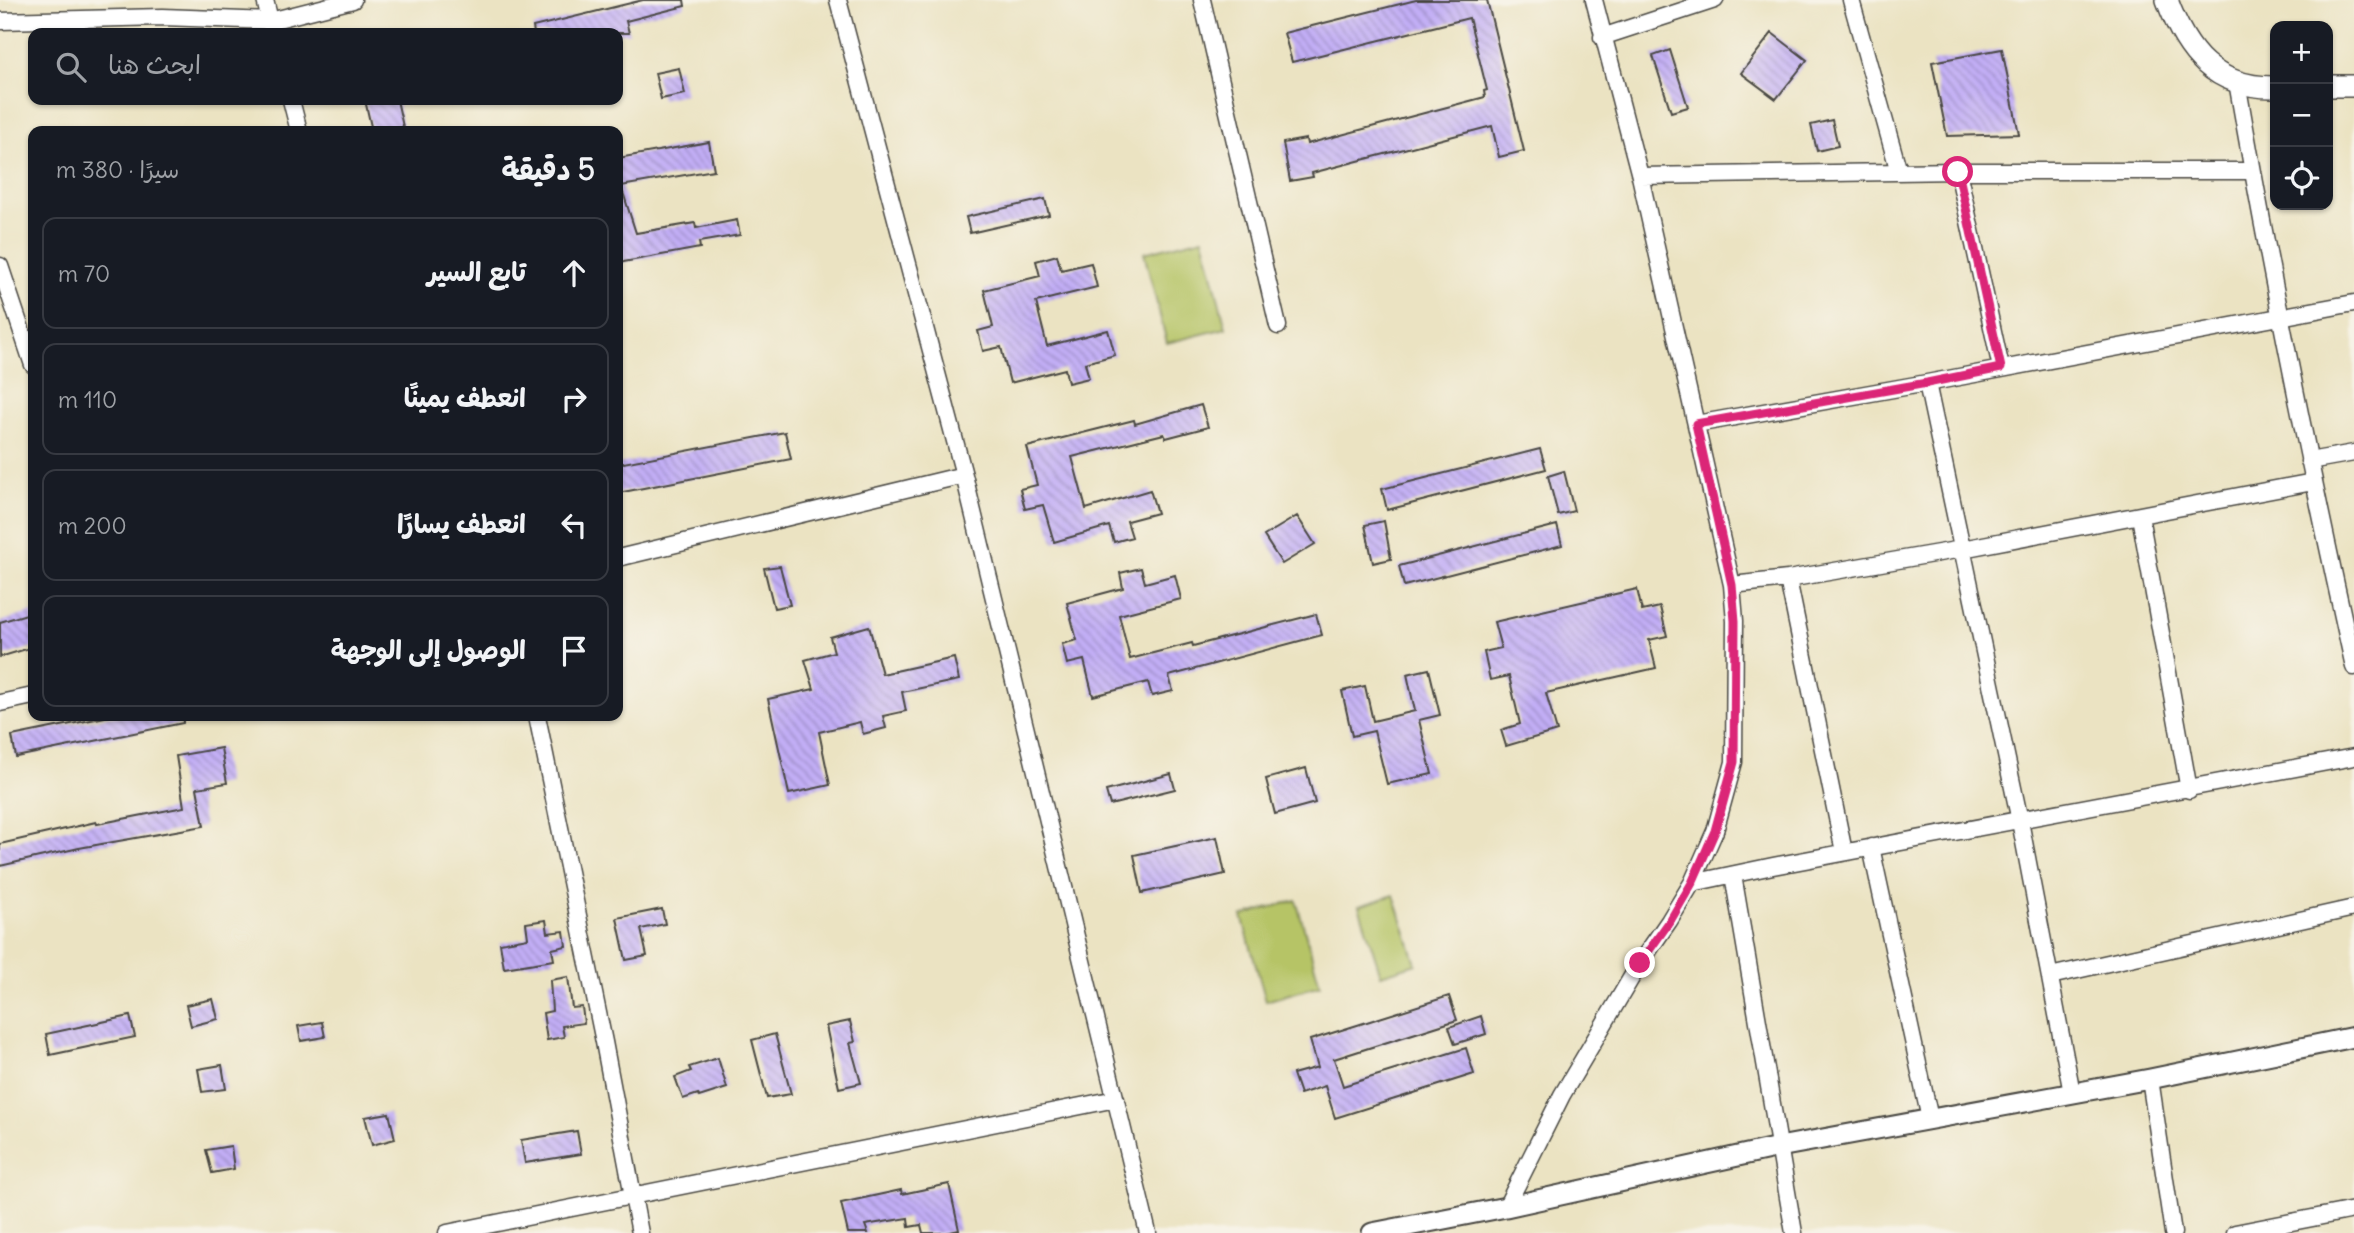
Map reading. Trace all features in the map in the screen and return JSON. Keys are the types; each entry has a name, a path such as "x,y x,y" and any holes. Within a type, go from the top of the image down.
{"main road":[{"path":"2167,0 2176,24 2193,53 2212,69 2237,82 2270,86"},
{"path":"2333,86 2354,86"}],"street":[{"path":"265,0 272,27"},
{"path":"0,21 163,17 272,27 353,0"},
{"path":"838,0 964,475 1148,1233"},
{"path":"1202,0 1278,326"},
{"path":"1506,1207 1562,1095 1640,963 1670,921 1692,883 1715,831 1734,762 1735,634 1732,585 1640,176 1594,0"},
{"path":"1602,37 1715,0"},
{"path":"1851,0 1899,172"},
{"path":"2237,82 2280,317 2354,667"},
{"path":"291,105 298,126"},
{"path":"1640,176 2252,171"},
{"path":"1958,172 2001,368"},
{"path":"0,267 28,344"},
{"path":"1696,424 2354,303"},
{"path":"1927,383 2020,821 2072,1093"},
{"path":"2309,461 2354,453"},
{"path":"623,557 964,475"},
{"path":"1732,585 1788,579 1962,549 2313,482"},
{"path":"2140,516 2189,790"},
{"path":"1788,579 1844,852"},
{"path":"0,703 28,697"},
{"path":"538,721 639,1233"},
{"path":"1692,883 2354,757"},
{"path":"1871,847 1930,1119"},
{"path":"1733,876 1794,1233"},
{"path":"2050,976 2354,908"},
{"path":"1372,1233 1438,1227 1506,1207 1779,1147 2150,1079 2354,1037"},
{"path":"2150,1079 2173,1233"},
{"path":"447,1233 1116,1099"},
{"path":"2235,1233 2354,1210"}],"green space":[{"path":"1203,238 1226,328 1167,343 1144,253"},
{"path":"1394,895 1416,964 1381,975 1359,906"},
{"path":"1296,900 1320,985 1266,1001 1242,916"}],"building":[{"path":"643,0 684,0 685,6 626,21 629,33 623,33 623,28 533,27"},
{"path":"1416,0 1487,0 1524,151 1499,157 1492,126 1312,173 1313,177 1290,181 1283,143 1306,139 1307,144 1485,97 1484,91 1487,90 1469,18 1292,62 1284,33"},
{"path":"1772,33 1807,60 1776,99 1741,73"},
{"path":"2002,49 2019,134 1947,136 1932,62"},
{"path":"1670,50 1688,107 1671,112 1653,56"},
{"path":"679,68 685,94 661,99 655,73"},
{"path":"366,105 398,105 403,126 371,126"},
{"path":"1832,120 1838,146 1817,151 1811,125"},
{"path":"709,142 714,170 623,186 623,157"},
{"path":"623,192 636,233 695,223 696,228 737,220 740,235 699,242 700,248 623,262"},
{"path":"1045,199 1049,215 970,233 966,217"},
{"path":"1057,255 1061,270 1091,263 1097,287 1036,302 1047,346 1108,330 1115,355 1085,363 1089,378 1068,383 1065,369 1010,383 1001,347 983,351 978,331 993,327 984,290 1040,276 1036,261"},
{"path":"1201,405 1208,427 1166,438 1164,434 1072,457 1086,509 1150,490 1157,513 1127,521 1132,537 1114,542 1109,526 1054,542 1043,505 1025,509 1020,489 1037,485 1027,447 1134,420 1135,424"},
{"path":"785,432 791,459 623,492 623,463"},
{"path":"1540,449 1546,469 1387,510 1382,489"},
{"path":"1564,471 1574,511 1558,515 1548,476"},
{"path":"1297,516 1315,544 1282,564 1264,536"},
{"path":"1384,521 1391,559 1373,563 1365,525"},
{"path":"1557,525 1562,545 1404,586 1399,566"},
{"path":"780,566 790,605 774,608 764,568"},
{"path":"1141,568 1145,583 1175,575 1181,599 1119,615 1130,659 1192,643 1193,646 1316,614 1322,635 1169,676 1173,691 1152,696 1148,682 1093,696 1084,660 1067,664 1062,644 1077,640 1067,603 1123,588 1120,573"},
{"path":"1637,589 1642,611 1660,607 1667,636 1649,640 1656,668 1546,693 1557,731 1506,746 1501,730 1520,724 1509,676 1490,680 1484,652 1501,648 1494,622"},
{"path":"28,614 28,649 0,657 0,622"},
{"path":"869,626 882,674 954,658 959,680 902,692 906,711 883,716 886,728 863,734 860,722 819,732 830,785 789,794 768,699 814,689 805,660 834,652 830,637"},
{"path":"1429,669 1440,715 1419,720 1432,774 1387,784 1374,731 1352,736 1342,691 1365,686 1373,721 1415,711 1407,674"},
{"path":"86,721 183,721 16,757 12,736"},
{"path":"221,748 227,783 197,788 204,826 79,848 0,866 0,844 96,822 97,824 184,807 176,756"},
{"path":"1306,768 1315,803 1275,814 1266,779"},
{"path":"1171,774 1175,789 1110,805 1106,791"},
{"path":"1217,837 1225,874 1142,893 1134,855"},
{"path":"662,909 665,924 641,929 647,956 626,960 617,918"},
{"path":"546,920 548,933 564,931 566,946 552,949 554,960 504,968 500,943 528,938 526,923"},
{"path":"568,977 572,1008 582,1007 584,1023 562,1026 564,1037 547,1040 543,1013 552,1011 550,980"},
{"path":"1449,996 1457,1020 1334,1059 1343,1086 1466,1048 1474,1074 1335,1118 1325,1086 1300,1094 1293,1074 1318,1067 1310,1040"},
{"path":"213,999 218,1019 191,1026 186,1005"},
{"path":"130,1016 135,1037 50,1055 46,1034"},
{"path":"1481,1016 1486,1034 1455,1044 1449,1027"},
{"path":"850,1021 855,1042 850,1043 861,1083 839,1088 826,1026"},
{"path":"322,1022 325,1037 301,1041 298,1026"},
{"path":"775,1034 791,1094 767,1098 752,1040"},
{"path":"718,1058 727,1088 683,1099 675,1077 691,1071 689,1067"},
{"path":"222,1065 226,1089 202,1092 198,1069"},
{"path":"389,1113 395,1139 372,1145 365,1117"},
{"path":"577,1131 581,1154 525,1163 521,1140"},
{"path":"231,1146 234,1169 212,1173 206,1150"},
{"path":"949,1184 959,1230 923,1233 921,1225 909,1227 908,1218 865,1225 868,1233 848,1233 841,1203 901,1190 902,1194"}],"route":[{"path":"1640,963 1670,921 1692,883 1715,831 1734,762 1735,621 1732,585 1696,424 2001,368 1958,172"}]}
